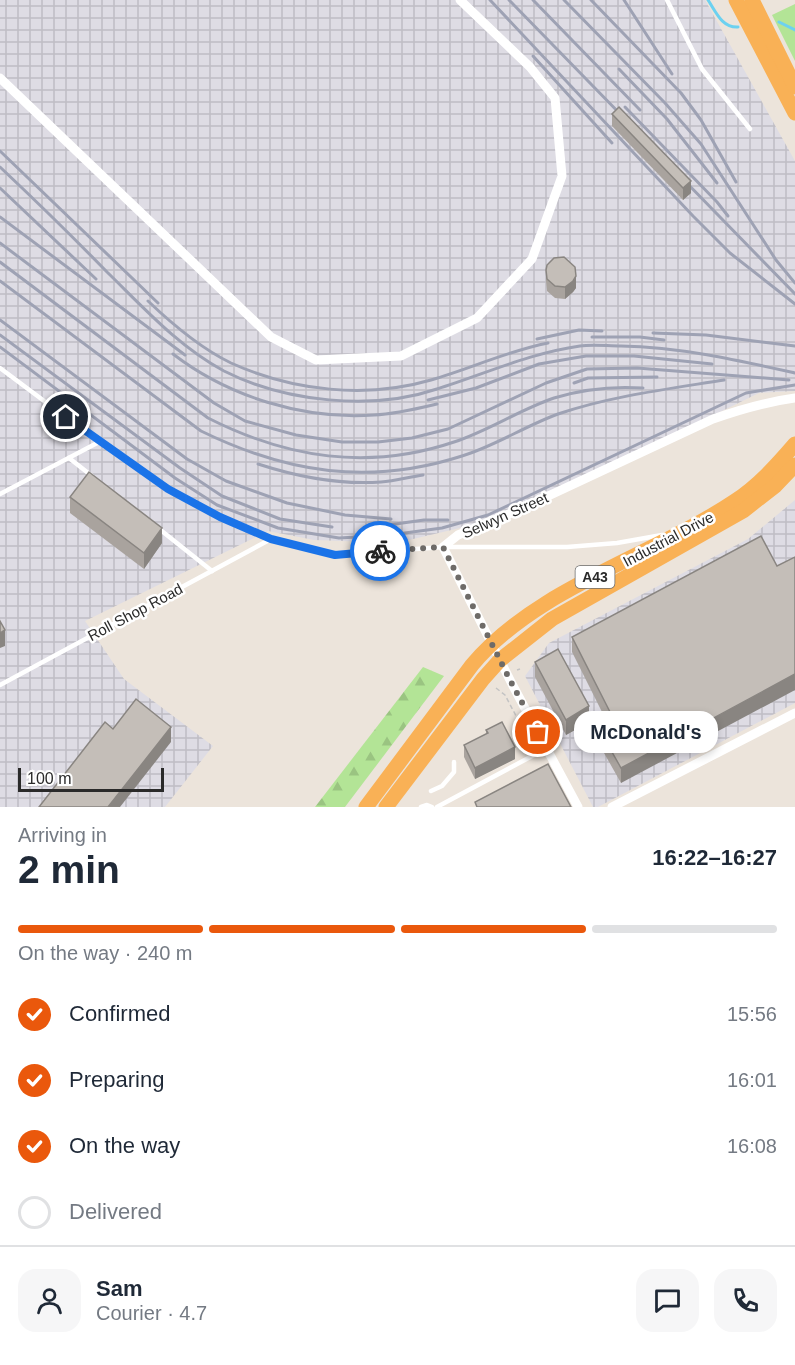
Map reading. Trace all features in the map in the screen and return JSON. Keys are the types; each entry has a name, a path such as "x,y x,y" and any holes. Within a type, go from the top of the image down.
{"highway":[{"path":"736,0 795,114"},
{"path":"752,0 795,87"},
{"name":"Industrial Drive","path":"366,807 472,665 492,645 547,604 683,532 737,500 769,474 795,444"},
{"name":"Industrial Drive","path":"386,807 500,660 552,619 743,511 775,486 795,465"}],"street":[{"path":"0,78 271,337 316,360 400,356 477,318 532,259 562,176 555,98 530,67 460,0"},
{"name":"Selwyn Street","path":"443,547 458,535 516,511 713,419 744,407 795,398"},
{"path":"443,547 578,807"},
{"path":"612,807 795,713"}],"lane":[{"path":"667,0 702,69 750,129"},
{"name":"Selwyn Street","path":"0,368 99,442 168,489 220,517 271,539 335,555 443,547"},
{"path":"0,494 99,442"},
{"path":"69,458 96,479"},
{"path":"149,521 212,571"},
{"path":"443,547 567,547 617,543 683,532"},
{"name":"Roll Shop Road","path":"0,685 271,539"},
{"path":"437,807 547,748"},
{"path":"430,791 442,786 454,772 454,762"},
{"path":"421,807 427,805 432,807"}],"path":[{"path":"496,688 502,691 534,748"}],"shaded area":[{"path":"0,0 705,0 795,161 795,391 759,393 611,465 477,524 396,543 314,540 268,531 85,621 124,679 213,746 165,807 0,807"},
{"path":"795,500 795,703 598,807 593,807 525,676 549,643 748,539"}],"green space":[{"path":"795,4 795,61 772,15"},
{"path":"423,667 444,676 345,807 315,807"}],"building":[{"path":"619,107 691,181 683,188 612,114"},
{"path":"564,257 575,267 576,276 565,287 555,286 547,279 547,265 554,258"},
{"path":"89,472 162,528 144,553 70,497"},
{"path":"761,536 777,566 795,557 795,674 621,768 595,722 610,712 572,637"},
{"path":"0,621 5,630 0,633"},
{"path":"558,649 589,706 566,720 535,662"},
{"path":"136,699 171,727 108,807 39,807 105,722 113,729"},
{"path":"502,722 515,747 475,768 464,745 488,733 486,730"},
{"path":"548,764 571,807 477,807 475,802"}],"waterway":[{"path":"708,0 724,22 732,27 738,27"},
{"path":"779,22 795,30"}],"railway":[{"path":"490,0 730,253 795,304"},
{"path":"509,0 628,122"},
{"path":"533,0 640,110"},
{"path":"564,0 665,103 701,144 776,260 795,283"},
{"path":"591,0 681,93 701,120 736,182"},
{"path":"624,0 672,74"},
{"path":"533,56 612,143"},
{"path":"619,69 667,119 717,183"},
{"path":"625,107 728,216"},
{"path":"0,151 158,303"},
{"path":"0,167 148,313 177,338 224,371 274,390 329,400 385,400 437,389 508,364 561,349 590,345 643,347 687,352 795,373"},
{"path":"680,176 795,294"},
{"path":"0,188 96,279"},
{"path":"0,217 185,355"},
{"path":"0,243 214,403 245,421 296,435 342,442 378,442 412,438 448,429 546,383 587,369 637,368 789,380"},
{"path":"0,262 208,418 238,432 298,451 359,458 422,451 467,437 554,398 598,389 643,388"},
{"path":"0,281 201,431 265,457 329,470 394,471 428,465 474,452 558,414 598,402 724,380"},
{"path":"148,301 187,335 231,363 279,380 330,389 356,390 406,386 548,343"},
{"path":"0,320 187,459 226,481 287,503 345,515 391,519"},
{"path":"537,339 579,330 602,331"},
{"path":"653,333 706,335 795,346"},
{"path":"0,335 180,468 222,496 280,519 332,527"},
{"path":"592,337 640,337 664,340"},
{"path":"0,347 175,478 217,505 278,528 339,538 390,535 442,528 488,515 746,393 795,385"},
{"path":"173,354 195,369 243,394 294,409 348,416 398,412 437,404"},
{"path":"428,400 476,388 539,364 586,356 634,356 712,364"},
{"path":"574,383 588,378 657,377"},
{"path":"258,464 288,473 334,481 365,483 423,475"},
{"path":"374,527 424,520 448,520"}],"way so far":[{"path":"380,551 443,547 538,732"}],"place":[{"name":"McDonald's","path":"538,732"}],"route":[{"path":"66,417 168,489 220,517 271,539 335,555 380,551"}]}
